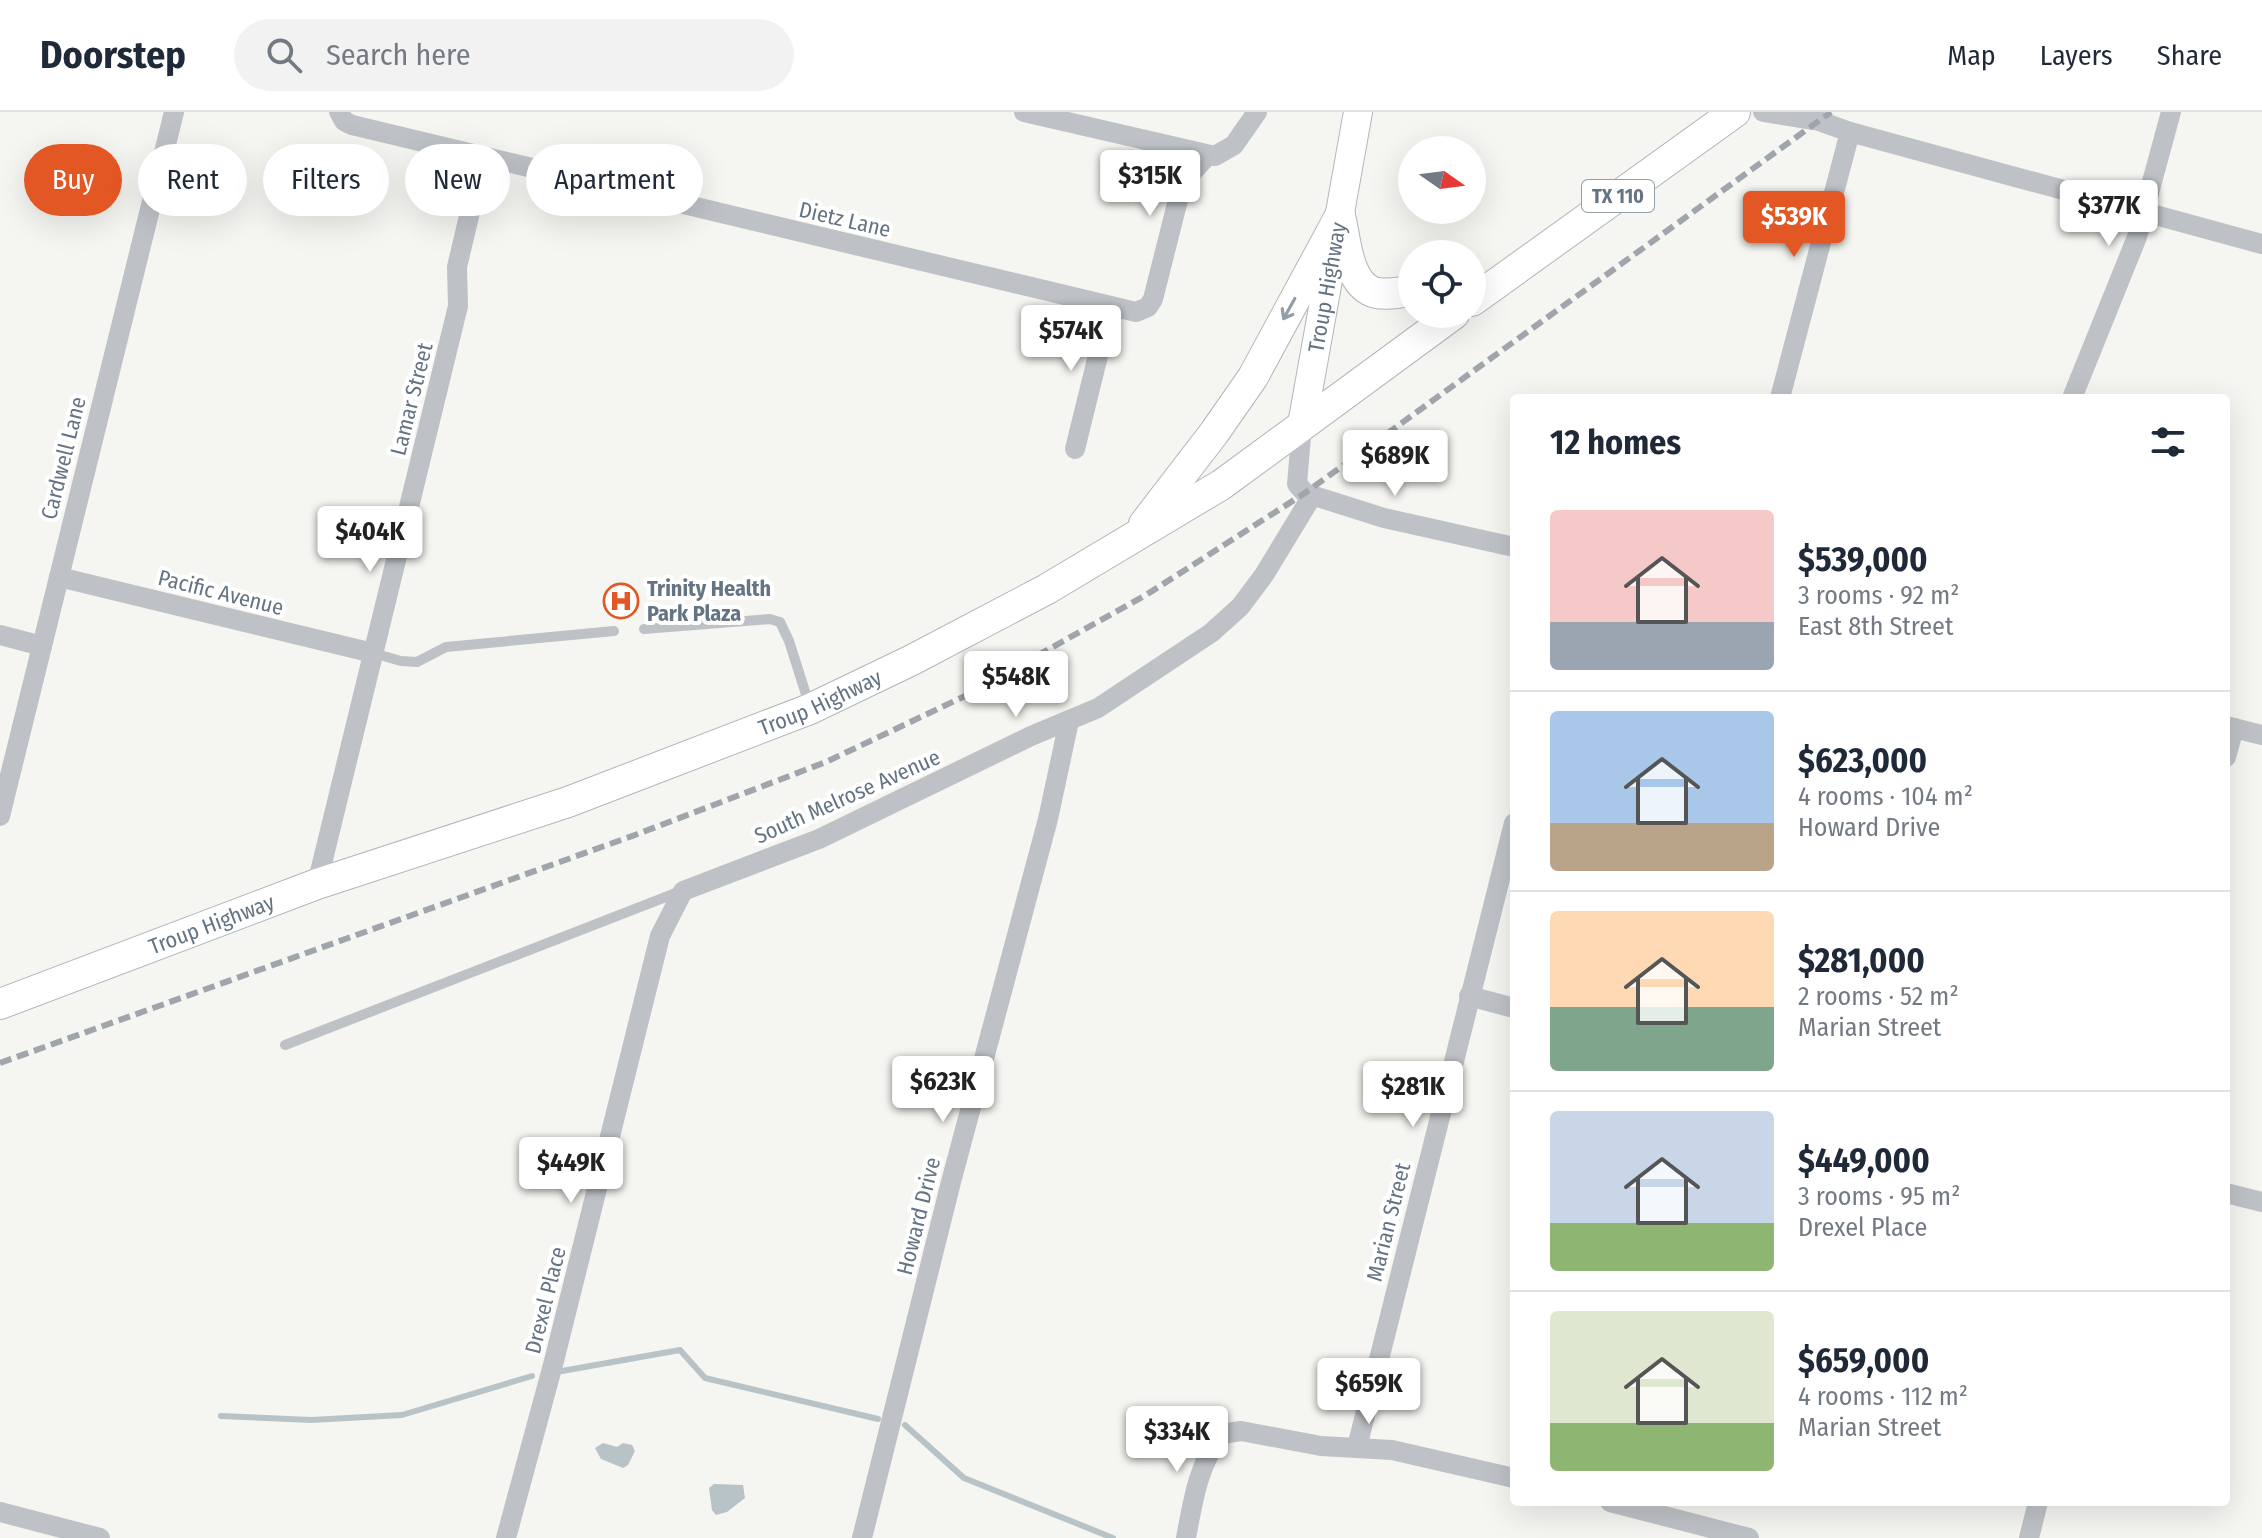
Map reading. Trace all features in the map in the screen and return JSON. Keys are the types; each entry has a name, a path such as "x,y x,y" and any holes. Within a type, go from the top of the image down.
{"main road":[{"name":"Troup Highway","path":"0,1004 317,884 568,802 810,709 1033,596 1221,485 1302,425 1358,112"},
{"name":"TX 110","path":"1486,291 1735,112"},
{"path":"1340,216 1352,269 1364,286 1374,292 1398,292"},
{"path":"1133,538 1253,377 1340,216"},
{"path":"1486,281 1502,279"},
{"path":"1302,425 1435,328"}],"street":[{"name":"Cardwell Lane","path":"0,816 174,112"},
{"path":"1024,112 1208,155 1226,152 1234,145 1257,112"},
{"path":"1763,112 1819,121 2262,244"},
{"path":"2074,394 2129,258 2171,112"},
{"name":"Dietz Lane","path":"340,113 344,121 352,125 430,144"},
{"path":"1781,394 1850,132"},
{"name":"Dietz Lane","path":"510,163 1136,312 1148,307 1180,192 1186,179 1208,155"},
{"name":"Lamar Street","path":"317,884 458,306 457,267 469,216"},
{"path":"1075,449 1110,307"},
{"path":"1302,425 1297,484 1305,493 1384,518 1510,546"},
{"name":"South Melrose Avenue","path":"683,891 819,839 1031,736 1098,708 1211,633 1240,607 1264,575 1312,496"},
{"name":"Pacific Avenue","path":"59,577 373,653"},
{"path":"0,635 42,646"},
{"name":"Howard Drive","path":"862,1538 951,1182 1048,819 1069,721"},
{"path":"2230,727 2262,735"},
{"name":"Marian Street","path":"1357,1447 1510,838"},
{"name":"Drexel Place","path":"506,1538 554,1361 660,936 683,891"},
{"path":"1469,996 1510,1007"},
{"path":"2230,1194 2262,1202"},
{"path":"1186,1538 1195,1492 1208,1451 1222,1434 1241,1431 1321,1446 1392,1450 1510,1477"},
{"path":"1641,1506 1688,1512 1749,1538"},
{"path":"2029,1538 2037,1506"},
{"path":"0,1512 100,1538"}],"lane":[{"path":"644,629 770,619 780,622 810,709"},
{"path":"373,653 417,662 446,647 614,631"},
{"path":"285,1045 683,891"}],"shaded area":[{"path":"603,1443 617,1447 623,1443 632,1445 635,1451 628,1465 623,1468 601,1459 595,1448"},
{"path":"714,1484 743,1485 745,1498 727,1512 716,1515 712,1510 709,1488"}],"waterway":[{"path":"562,1371 680,1350 705,1378 878,1419"},
{"path":"221,1416 311,1420 402,1415 532,1376"},
{"path":"905,1425 964,1478 1113,1538"}],"railway":[{"path":"0,1063 635,835 826,762 963,697 1146,595 1305,493 1831,112"}],"place":[{"name":"Trinity Health Park Plaza","path":"621,601"}]}
